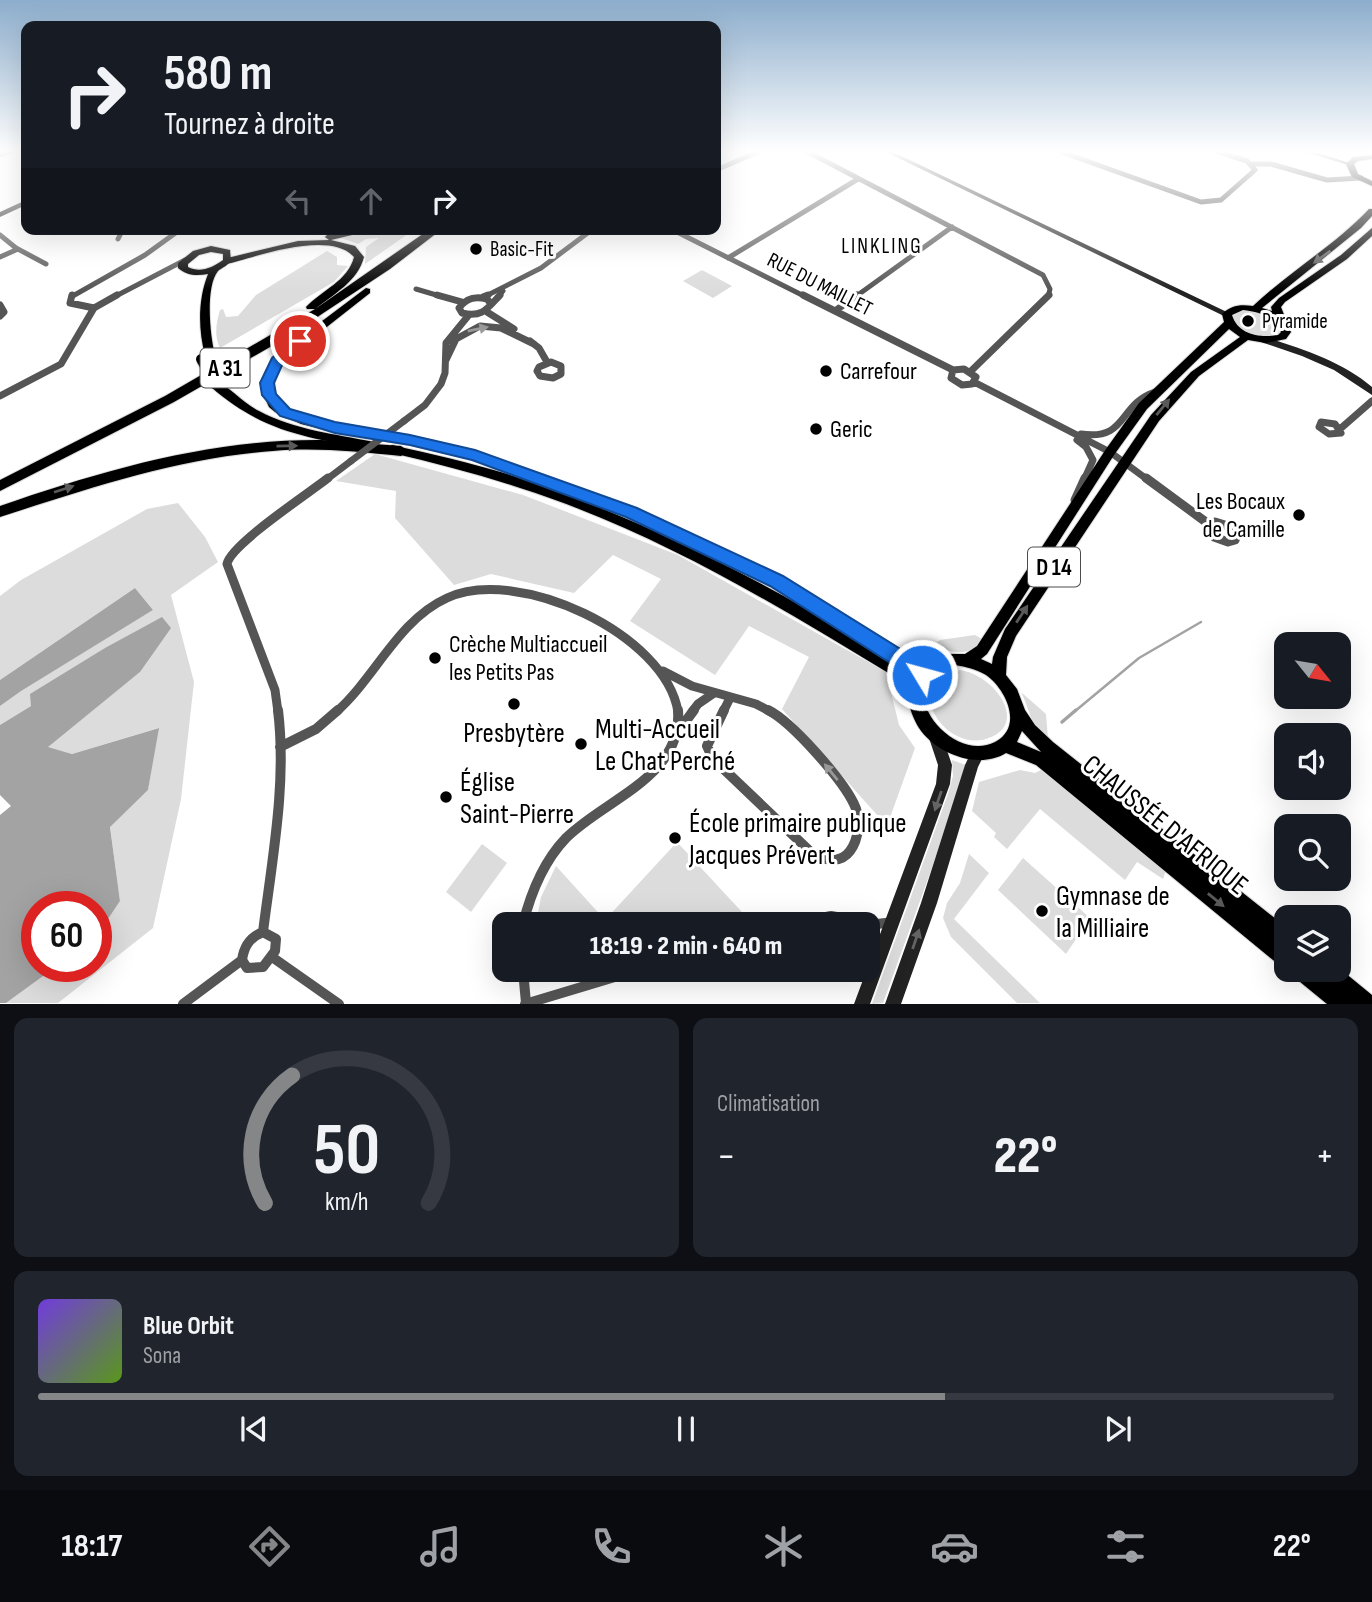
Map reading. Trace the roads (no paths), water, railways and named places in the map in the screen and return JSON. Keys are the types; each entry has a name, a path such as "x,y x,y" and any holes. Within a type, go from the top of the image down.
{"highway":[{"path":"227,256 340,235"},
{"name":"A 31","path":"0,477 199,373 310,308 417,235"},
{"name":"A 31","path":"0,486 120,425 271,341 357,286 429,235"},
{"path":"406,446 293,416 274,405 267,383 273,368 284,354 435,235"},
{"path":"227,256 317,242 350,245 359,257 356,269 310,308"},
{"path":"0,512 116,473 235,450 312,446 406,446"}],"main road":[{"path":"1372,211 1340,244 1255,309 1230,315 1247,336 1264,340 1282,337 1286,332 1276,307 1344,257 1372,231"},
{"path":"205,357 207,289 210,276 227,256 218,249 203,250 185,265 196,273 201,285 205,357 219,382 242,408 276,425 505,465 632,512 776,581 901,660 928,668"},
{"path":"196,273 215,269"},
{"path":"1255,309 1280,320"},
{"name":"D 14","path":"967,661 982,650 1110,452 1154,392 1230,315"},
{"name":"D 14","path":"999,677 1003,646 1010,633 1123,463 1175,393 1232,344 1247,336"},
{"path":"406,446 558,497 670,543 752,583 910,680 916,690 920,714 935,736 958,749 978,753 996,750 1005,745 1016,731 1018,713 1012,694 999,677 984,667 967,661 947,660 928,668 916,690"},
{"name":"CHAUSSÉE D'AFRIQUE","path":"1018,713 1047,747 1274,928"},
{"name":"CHAUSSÉE D'AFRIQUE","path":"1005,745 1042,760 1274,948"},
{"path":"1316,982 1342,1003"},
{"path":"1341,982 1368,1003"}],"street":[{"path":"728,258 826,198"},
{"path":"896,198 1043,275 1050,289 1049,296 971,372"},
{"path":"986,198 1230,315"},
{"path":"1190,198 1201,202 1223,198"},
{"path":"0,215 21,204"},
{"path":"835,311 952,227"},
{"path":"0,235 18,249 46,264"},
{"path":"118,239 120,235"},
{"path":"94,308 76,306 70,303 69,299 73,293 139,259 173,235"},
{"path":"416,289 462,302 470,298 483,298 506,288 569,250 586,235"},
{"name":"RUE DU MAILLET","path":"683,235 953,370 950,376 956,382 966,385 974,382"},
{"path":"0,257 18,249"},
{"path":"0,396 61,364 94,308 147,278 185,265"},
{"path":"487,312 491,303 506,288"},
{"path":"483,298 491,303"},
{"path":"462,302 460,310 468,316"},
{"path":"0,305 4,312 0,316"},
{"path":"264,932 277,814 279,747 275,690 227,564 228,558 241,544 425,405 438,390 444,377 446,343 468,316 487,312 534,344 547,362"},
{"path":"445,364 456,339 480,326 501,328 534,344"},
{"path":"1286,332 1296,344 1371,391"},
{"path":"1264,340 1302,352 1371,391"},
{"path":"953,370 960,368 971,372 976,377 974,382 1110,452 1210,525"},
{"path":"1340,429 1347,425 1371,391"},
{"path":"1068,431 1089,436 1109,434 1139,398 1154,392"},
{"path":"1043,418 1082,443 1092,454 1093,463 1082,482 1072,510"},
{"path":"279,747 304,738 332,716 357,692 415,621 437,603 463,590 501,587 570,608 621,636 663,671 692,686 756,704 783,718 850,796 859,817 859,828 857,840 845,856 835,860 816,857 713,760 707,746 730,698"},
{"path":"663,671 677,701 677,733"},
{"path":"526,912 533,888 553,854 585,822 650,776 668,755 677,733 698,704 714,693"},
{"path":"862,1003 943,784 945,765 935,736"},
{"path":"893,1003 978,753"},
{"path":"880,924 894,922"},
{"path":"242,960 247,968 257,969 272,957 276,939 264,932"},
{"path":"183,1003 242,960 248,942 264,932"},
{"path":"272,957 339,1003"},
{"path":"524,982 526,1003 597,982"},
{"path":"870,982 870,986"}],"waterway":[{"path":"1074,712 1139,658 1201,622"},
{"path":"1062,722 1076,710"}],"place":[{"name":"Basic-Fit","path":"476,249"},
{"name":"Pyramide","path":"1248,321"},
{"name":"Carrefour","path":"826,371"},
{"name":"Geric","path":"816,429"},
{"name":"Les Bocaux de Camille","path":"1299,515"},
{"name":"Crèche Multiaccueil les Petits Pas","path":"435,658"},
{"name":"Presbytère","path":"514,704"},
{"name":"Multi-Accueil Le Chat Perché","path":"581,744"},
{"name":"Église Saint-Pierre","path":"446,797"},
{"name":"École primaire publique Jacques Prévert","path":"675,838"},
{"name":"Gymnase de la Milliaire","path":"1042,911"}],"district":[{"name":"LINKLING","path":"882,246"}]}
